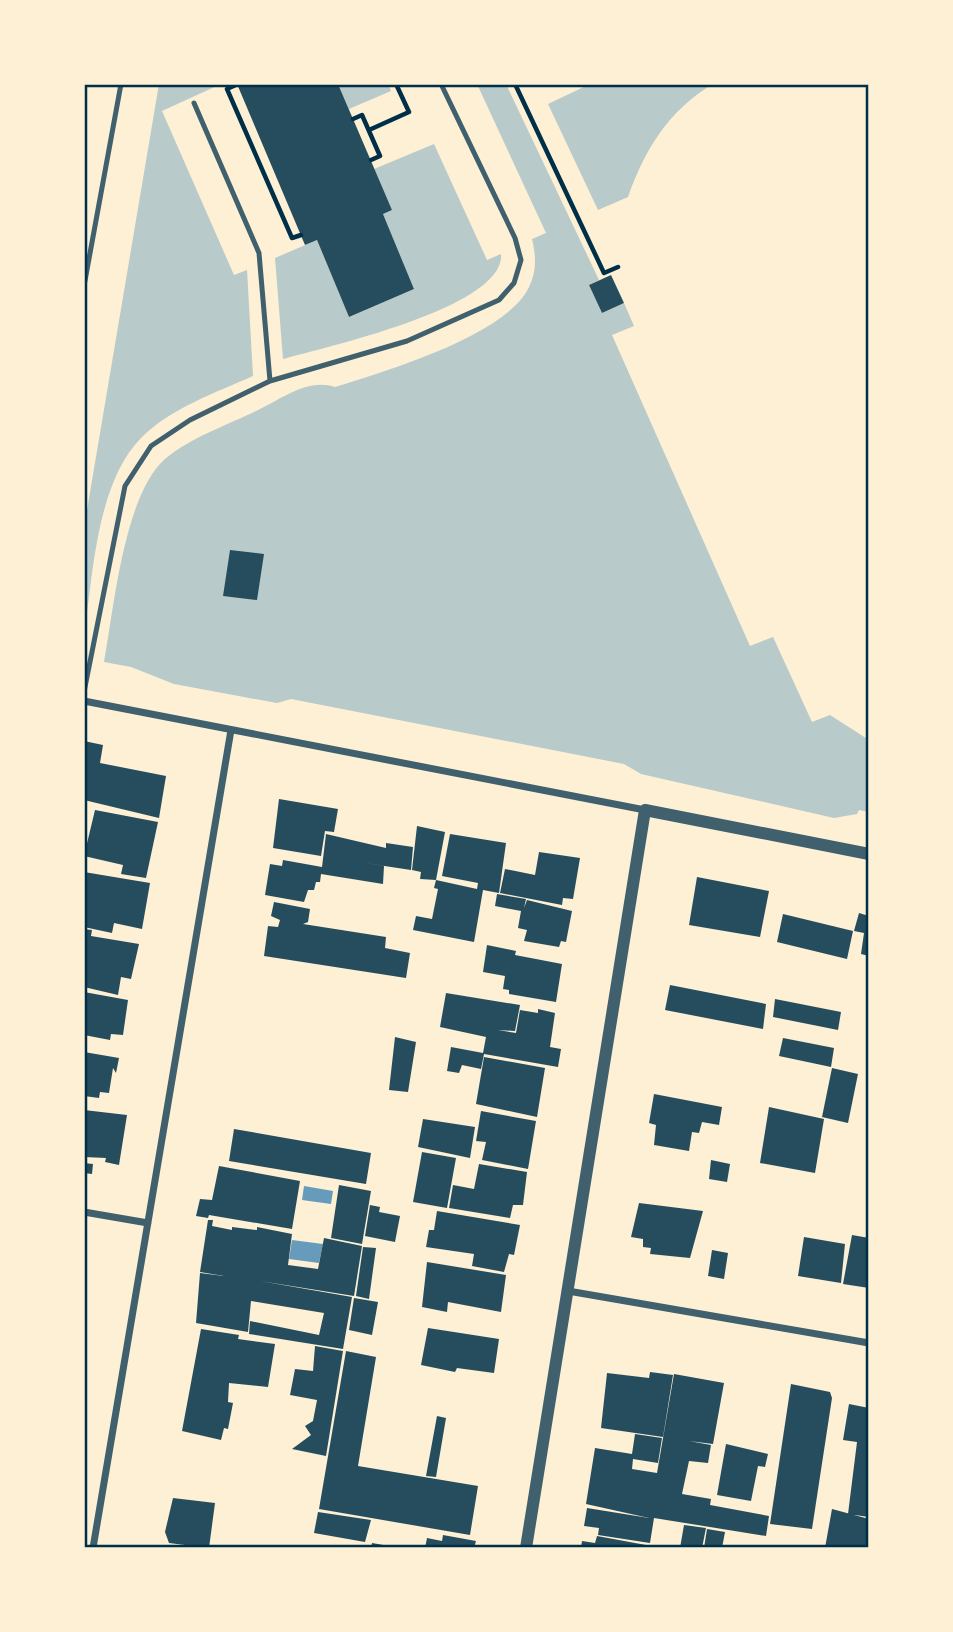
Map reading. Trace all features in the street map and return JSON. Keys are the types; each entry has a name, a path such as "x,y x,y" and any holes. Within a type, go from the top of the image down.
{"street":[{"path":"84,701 869,854"},
{"path":"93,1548 231,730"},
{"path":"526,1548 645,810"},
{"path":"84,1212 148,1223"},
{"path":"568,1291 869,1343"}],"lane":[{"path":"84,286 121,84"},
{"path":"84,692 125,486 152,446 190,420 270,381 407,341 499,300 514,283 521,260 515,238 441,84"},
{"path":"194,103 260,253 270,381"}],"path":[{"path":"238,84 227,89 232,102 292,238 301,234"},
{"path":"369,130 409,112 396,84"},
{"path":"515,84 604,273 618,267"},
{"path":"353,119 362,115 369,130 380,156 371,160"}],"shaded area":[{"path":"159,84 221,84 162,111 234,275 247,270 253,376 194,402 166,418 141,438 126,457 114,480 99,532 84,636 84,528"},
{"path":"338,84 388,84 391,91 349,109"},
{"path":"477,84 506,84 599,280 589,285 602,313 624,303 634,326 612,335 750,646 773,637 812,722 830,715 869,740 869,812 859,810 857,814 834,818 641,774 624,764 291,699 277,703 174,684 131,667 104,662 130,525 151,476 165,459 199,437 296,390 315,385 335,387 383,372 471,336 516,305 529,287 535,263 532,239 546,233"},
{"path":"590,84 713,84 697,94 660,132 642,163 628,197 598,210 548,104"},
{"path":"434,144 487,260 501,254 495,273 475,291 410,322 283,359 275,258 317,240 349,317 414,289 383,214 392,210 374,169"}],"water":[{"path":"304,1186 333,1191 331,1204 302,1200"},
{"path":"292,1240 323,1244 319,1263 289,1259"}],"building":[{"path":"237,84 338,84 392,210 383,214 414,289 349,317 317,240 305,245"},
{"path":"611,275 624,303 602,313 589,285"},
{"path":"230,550 264,554 257,600 223,596"},
{"path":"84,741 103,745 100,763 166,776 159,818 84,800"},
{"path":"279,799 338,809 334,832 325,831 321,856 273,848"},
{"path":"95,810 158,822 146,878 121,874 123,865 84,856"},
{"path":"417,826 445,832 436,880 420,879 421,872 412,870"},
{"path":"326,834 386,848 386,843 413,847 411,870 358,862 384,866 383,884 321,874 320,882 316,882 314,890 308,890 304,902 265,895 270,864 282,866 283,860 322,867"},
{"path":"450,834 506,843 499,893 483,890 474,942 413,930 416,916 432,919 438,889 434,888 436,880 477,889 478,883 442,876"},
{"path":"539,852 580,858 573,899 563,898 562,905 500,893 505,869 535,875"},
{"path":"84,872 150,883 142,929 114,923 112,933 84,927"},
{"path":"697,877 769,891 760,937 689,925"},
{"path":"497,894 526,899 524,908 527,900 572,911 566,942 561,941 559,947 524,941 527,930 518,928 521,911 495,906"},
{"path":"274,902 310,909 308,922 303,924 386,937 385,948 410,953 406,978 264,956 268,926 278,927 280,920 271,916"},
{"path":"859,913 869,916 869,956 861,954 864,933 854,931"},
{"path":"783,914 853,931 847,959 777,942"},
{"path":"84,929 92,930 91,936 139,944 131,979 121,977 118,995 84,987"},
{"path":"487,945 516,951 515,955 562,964 556,1002 509,994 509,990 503,989 505,976 483,972"},
{"path":"670,985 766,1004 763,1029 665,1010"},
{"path":"84,992 128,1000 123,1035 111,1034 110,1040 84,1035"},
{"path":"446,993 520,1005 515,1031 498,1030 516,1033 520,1010 538,1013 538,1009 555,1013 550,1047 561,1049 558,1067 484,1054 481,1069 462,1065 459,1073 447,1071 451,1047 483,1053 486,1037 440,1027"},
{"path":"775,999 841,1012 838,1030 773,1017"},
{"path":"395,1037 416,1042 408,1092 389,1090"},
{"path":"783,1038 834,1048 831,1067 779,1056"},
{"path":"84,1052 119,1058 116,1073 113,1068 109,1093 100,1092 99,1098 84,1096"},
{"path":"484,1057 545,1068 537,1117 476,1104"},
{"path":"832,1068 858,1074 848,1123 822,1117"},
{"path":"654,1094 722,1107 719,1125 702,1122 699,1133 692,1132 689,1151 654,1145 656,1125 649,1123"},
{"path":"769,1107 824,1119 815,1173 760,1163"},
{"path":"84,1110 127,1115 119,1165 105,1162 106,1158 84,1157"},
{"path":"481,1111 536,1121 528,1169 482,1160 486,1142 476,1141"},
{"path":"423,1119 475,1127 470,1158 418,1147"},
{"path":"234,1129 371,1153 366,1184 229,1161"},
{"path":"422,1152 456,1158 447,1208 413,1202"},
{"path":"711,1160 730,1164 727,1182 709,1179"},
{"path":"84,1163 93,1164 92,1174 84,1173"},
{"path":"479,1164 527,1172 523,1205 513,1205 510,1218 449,1208 453,1185 474,1189"},
{"path":"219,1166 300,1181 292,1229 209,1215 208,1218 196,1216 200,1199 212,1200"},
{"path":"339,1185 371,1191 362,1244 331,1238"},
{"path":"639,1203 703,1211 690,1258 650,1254 651,1248 643,1247 643,1239 631,1237"},
{"path":"370,1205 380,1207 379,1212 400,1216 395,1242 365,1236"},
{"path":"437,1211 520,1225 514,1255 509,1254 504,1272 472,1266 474,1254 426,1247 429,1230 434,1230"},
{"path":"208,1220 213,1220 212,1226 232,1230 232,1227 257,1230 257,1227 292,1234 288,1265 318,1269 324,1238 362,1246 354,1296 260,1281 352,1297 343,1349 249,1334 250,1321 319,1335 324,1313 251,1301 248,1332 196,1323 200,1273 224,1276 200,1272"},
{"path":"852,1235 869,1238 869,1288 843,1284"},
{"path":"804,1237 845,1244 841,1283 798,1276"},
{"path":"363,1247 376,1248 369,1299 356,1296"},
{"path":"712,1250 728,1253 724,1279 708,1276"},
{"path":"427,1262 506,1275 501,1312 448,1302 447,1312 422,1307"},
{"path":"354,1298 378,1302 372,1335 349,1330"},
{"path":"428,1328 499,1339 494,1373 457,1368 455,1372 421,1365"},
{"path":"201,1329 239,1335 238,1339 275,1344 268,1387 229,1383 228,1402 233,1403 228,1429 224,1428 221,1440 182,1431"},
{"path":"315,1346 343,1351 326,1456 292,1449 311,1435 305,1426 313,1421 317,1400 290,1395 295,1369 313,1371"},
{"path":"346,1351 376,1357 358,1466 478,1486 470,1535 319,1509"},
{"path":"650,1372 673,1375 663,1437 601,1428 607,1373 649,1378"},
{"path":"674,1374 724,1383 713,1444 689,1441 711,1445 708,1463 689,1461 682,1494 711,1499 710,1505 769,1516 766,1536 654,1518 650,1543 598,1535 599,1528 584,1526 587,1508 649,1518 586,1504 595,1448 632,1454 635,1434 662,1438 658,1463 633,1459 632,1469 657,1473"},
{"path":"791,1384 830,1392 832,1398 812,1529 770,1524"},
{"path":"849,1404 869,1408 869,1517 848,1514 857,1442 843,1440"},
{"path":"437,1416 446,1418 436,1477 426,1476"},
{"path":"726,1444 768,1454 765,1467 758,1466 751,1501 717,1495"},
{"path":"173,1498 215,1503 209,1548 169,1543 165,1532"},
{"path":"832,1509 869,1519 869,1548 825,1548"},
{"path":"318,1512 371,1520 365,1542 314,1533"},
{"path":"684,1525 706,1528 702,1548 680,1548"},
{"path":"707,1529 725,1532 722,1548 704,1548"},
{"path":"443,1535 476,1541 474,1548 425,1548 427,1538 442,1541"},
{"path":"597,1536 657,1548 581,1548 582,1541 595,1543"},
{"path":"372,1543 395,1547 395,1548 371,1548"}]}
